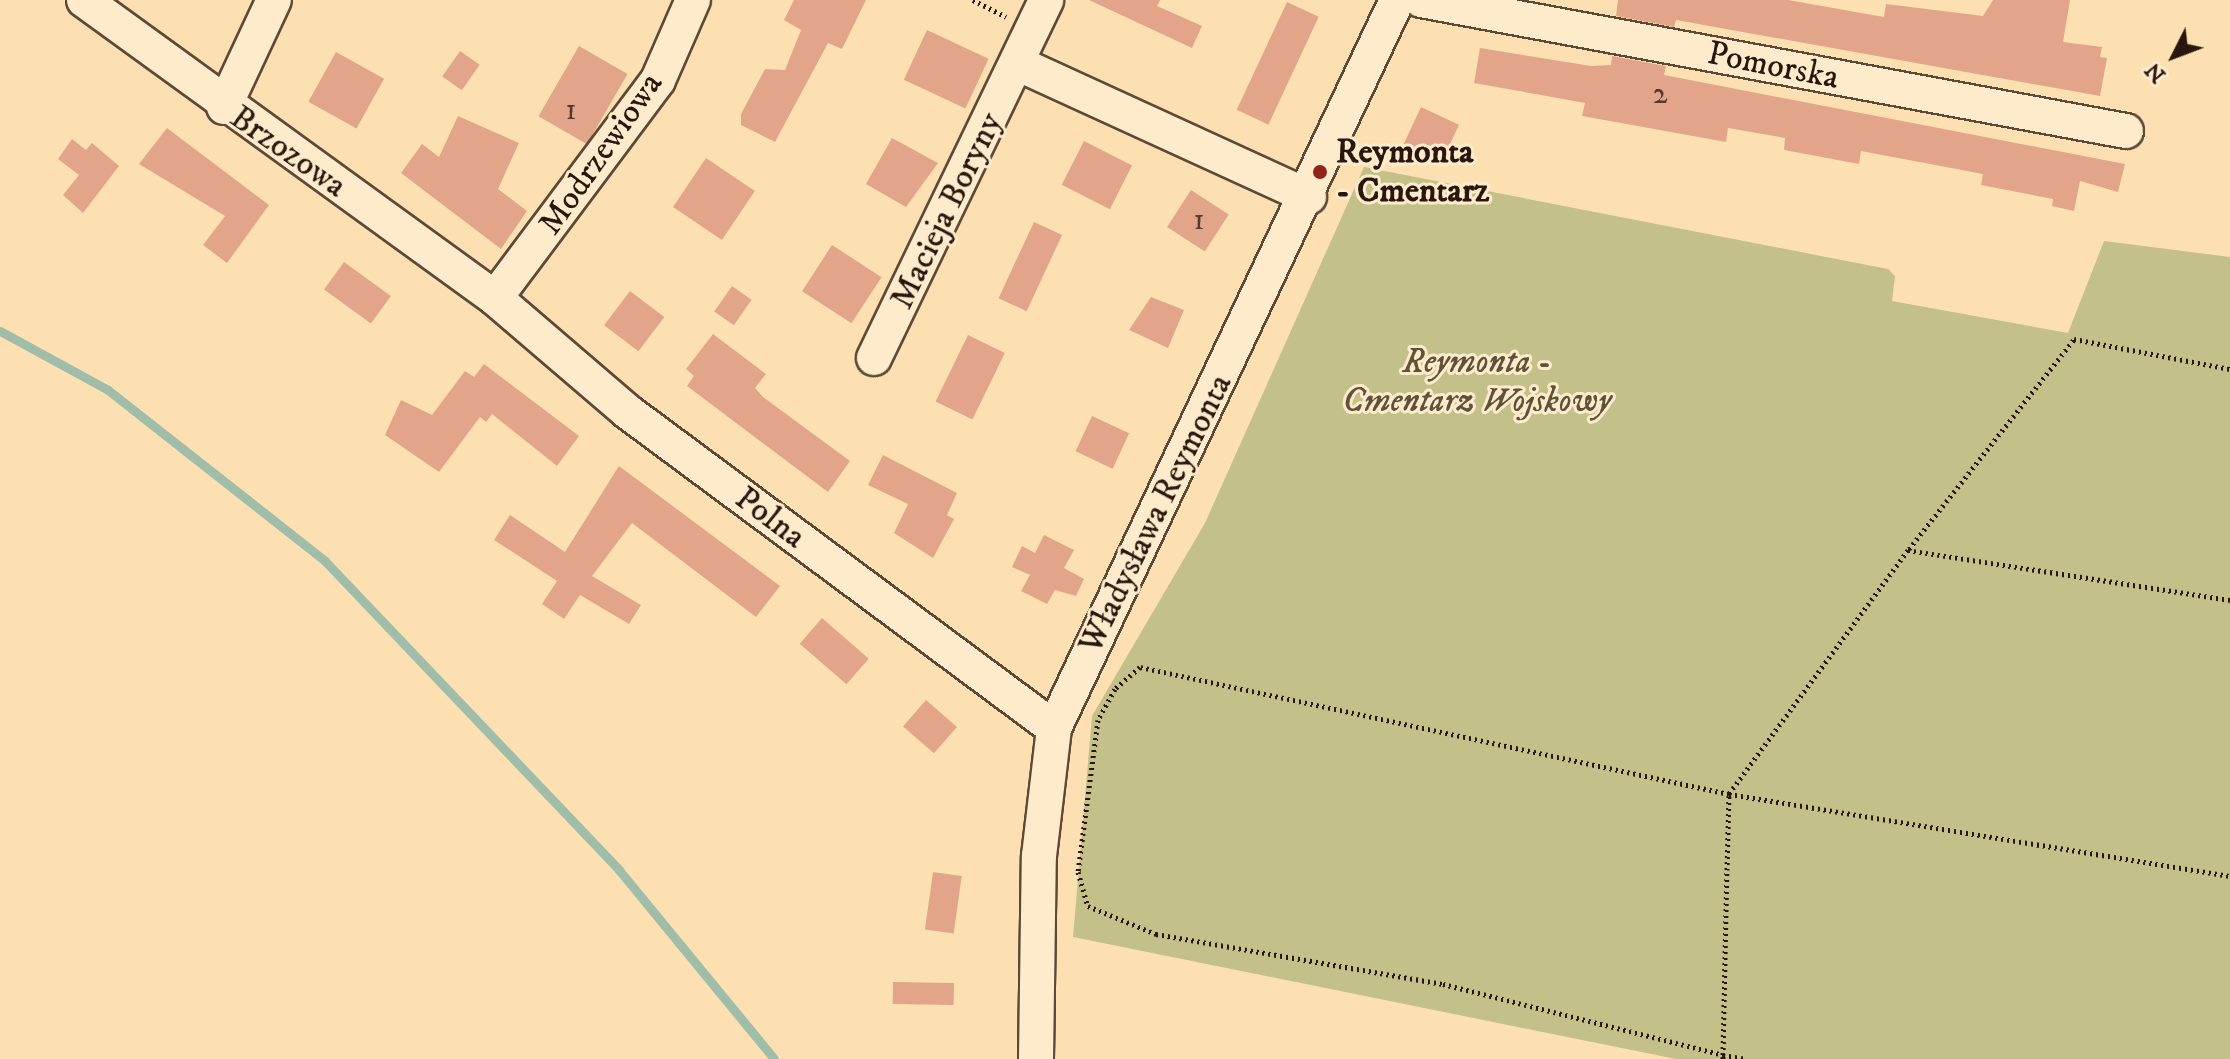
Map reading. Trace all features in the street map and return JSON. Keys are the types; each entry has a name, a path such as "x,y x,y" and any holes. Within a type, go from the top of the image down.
{"street":[{"name":"Brzozowa","path":"84,0 224,107 495,298"},
{"path":"224,107 274,0"},
{"name":"Modrzewiowa","path":"495,298 658,80 693,0"},
{"name":"Macieja Boryny","path":"874,358 1019,64 1046,0"},
{"name":"Władysława Reymonta","path":"1036,1059 1039,856 1054,728 1309,197 1397,0"},
{"name":"Pomorska","path":"1421,0 2126,131"},
{"path":"1019,64 1309,197"},
{"name":"Polna","path":"495,298 628,412 1054,728"}],"path":[{"path":"1723,1057 1729,794 1908,550 2074,339 2230,369"},
{"path":"1908,550 2230,600"},
{"path":"1746,1059 1723,1057 1443,984 1156,934 1088,906 1078,872 1098,720 1140,667 1729,794 2230,876"}],"green space":[{"name":"Reymonta - Cmentarz Wojskowy","path":"1364,167 1888,269 1895,276 1892,301 2068,333 2104,241 2230,257 2230,1059 1676,1059 1073,937 1092,716 1205,523"}],"building":[{"path":"794,0 866,0 842,49 828,43 775,142 741,125 741,114 765,69 785,70 801,30 784,20"},
{"path":"1089,0 1160,0 1157,6 1202,26 1192,48"},
{"path":"1618,0 1788,0 1884,17 1886,4 1983,16 1993,0 2070,0 2063,42 2102,47 2100,57 2107,58 2100,96 1676,20 1674,27 1616,16"},
{"path":"1287,2 1319,17 1268,125 1237,110"},
{"path":"927,30 989,59 965,109 904,80"},
{"path":"579,46 627,74 587,144 538,116"},
{"path":"1480,48 1591,66 1611,65 1612,56 1666,66 1664,75 2125,164 2118,192 2080,181 2074,211 2052,206 2053,199 1981,185 1983,174 1861,151 1859,164 1784,150 1785,138 1728,128 1726,142 1582,116 1585,103 1474,83"},
{"path":"460,51 480,65 462,90 442,76"},
{"path":"336,52 384,79 356,129 308,102"},
{"path":"1421,107 1459,125 1441,163 1403,145"},
{"path":"458,116 519,143 498,189 527,211 501,249 401,173 422,144 439,157"},
{"path":"167,128 269,205 227,263 203,245 225,216 139,164"},
{"path":"892,138 938,163 906,207 866,184"},
{"path":"72,139 86,150 92,143 119,166 83,213 63,195 79,175 58,159"},
{"path":"1084,141 1132,166 1110,209 1062,185"},
{"path":"706,158 755,191 722,240 673,207"},
{"path":"1191,190 1229,215 1205,251 1167,227"},
{"path":"1034,222 1062,235 1027,311 999,298"},
{"path":"832,245 881,277 852,323 802,291"},
{"path":"344,262 391,296 371,324 324,290"},
{"path":"732,286 752,300 734,325 714,311"},
{"path":"630,291 664,317 638,351 604,325"},
{"path":"1151,297 1184,310 1168,348 1129,330"},
{"path":"713,334 766,374 755,388 763,397 850,461 828,492 687,386 694,376 686,369"},
{"path":"968,335 1005,353 972,419 936,402"},
{"path":"484,364 579,436 557,466 492,414 486,422 480,417 439,472 385,435 401,400 432,415 465,371 474,377"},
{"path":"1092,416 1129,433 1113,469 1076,451"},
{"path":"883,455 957,493 947,515 954,519 933,558 894,533 908,504 868,485"},
{"path":"619,466 780,586 756,617 632,523 592,576 641,605 629,624 580,595 564,619 542,604 557,581 494,540 510,515 565,552"},
{"path":"1044,535 1074,550 1064,568 1084,579 1076,596 1055,590 1047,604 1021,591 1030,575 1012,567 1022,546 1035,553"},
{"path":"822,618 869,659 846,684 800,644"},
{"path":"926,700 957,727 934,753 903,726"},
{"path":"933,872 962,876 954,933 925,929"},
{"path":"893,982 954,983 954,1005 893,1004"}],"waterway":[{"path":"0,331 108,390 325,561 619,870 774,1059"}],"place":[{"name":"Reymonta - Cmentarz","path":"1320,172"}]}
